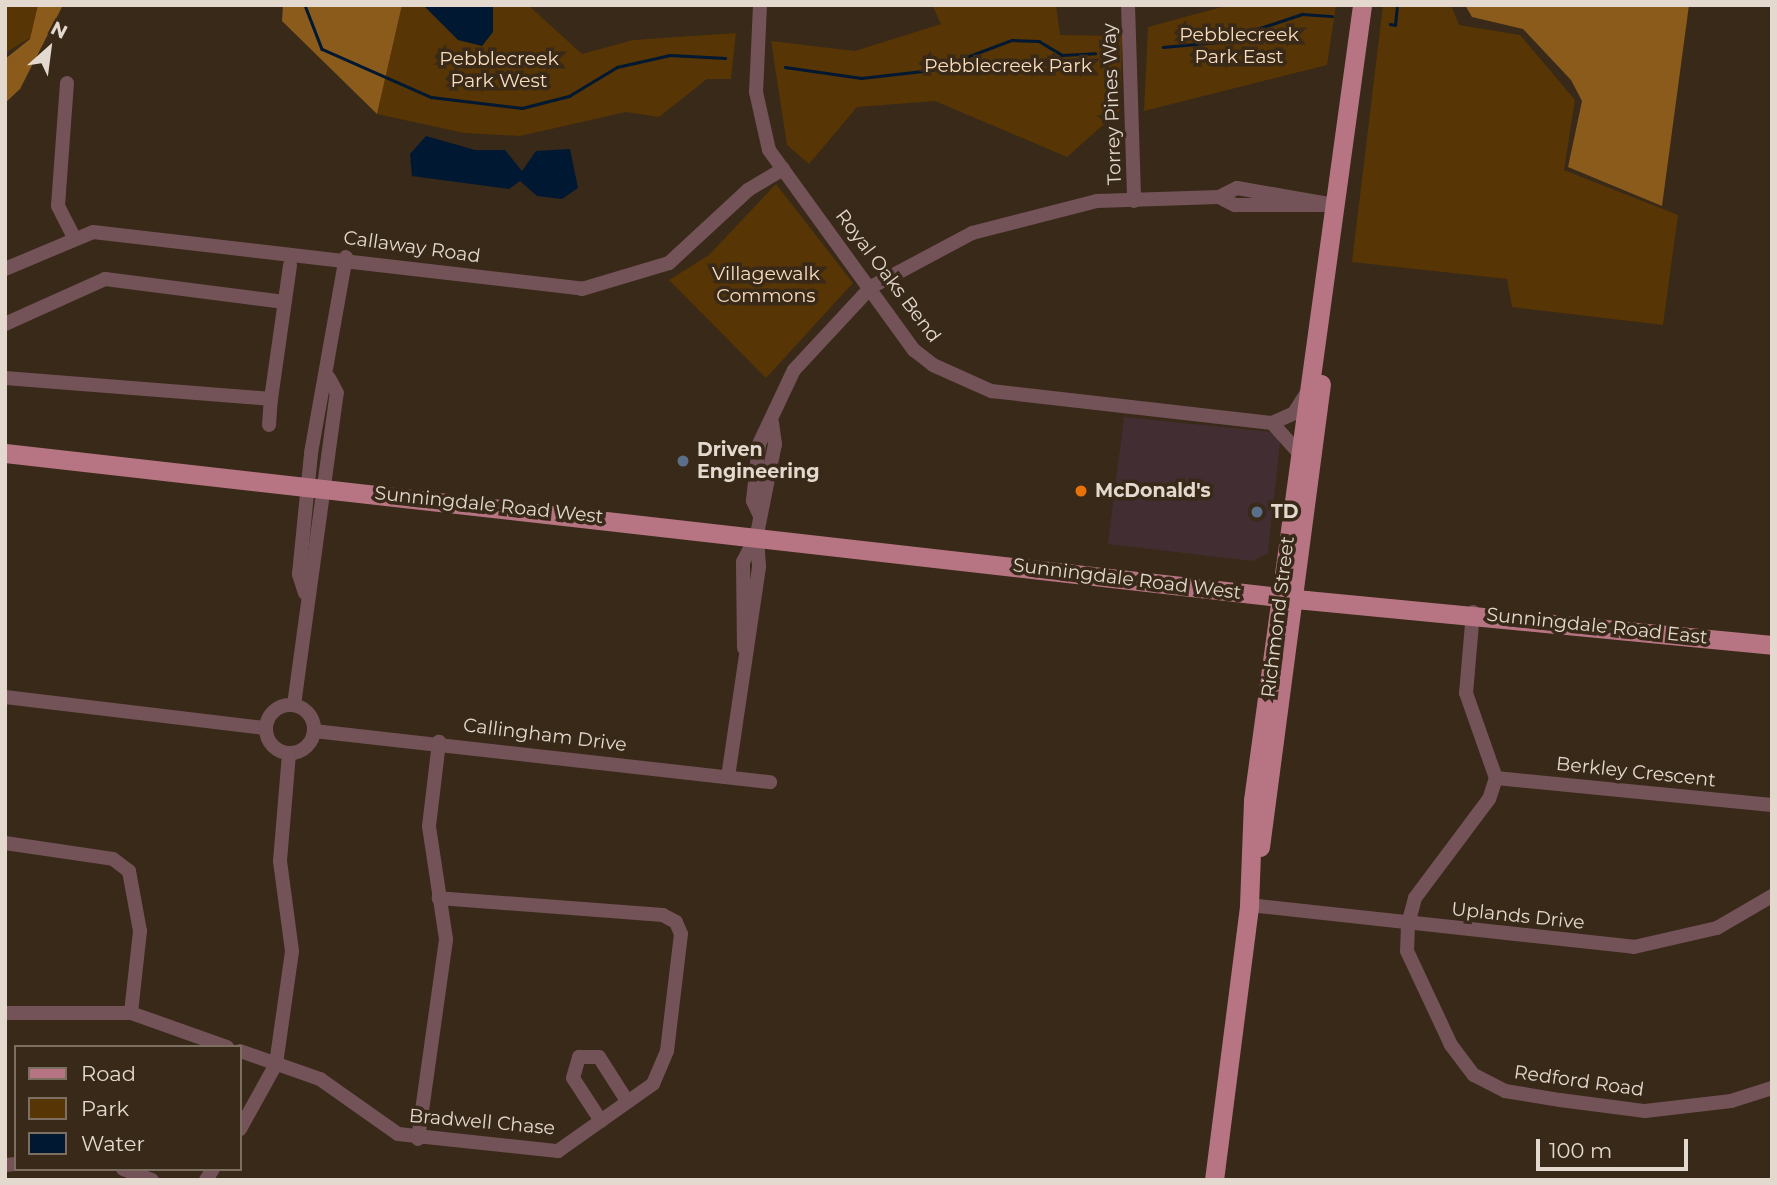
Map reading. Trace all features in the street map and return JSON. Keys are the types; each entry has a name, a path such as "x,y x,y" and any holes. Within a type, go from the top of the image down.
{"main road":[{"name":"Richmond Street","path":"1288,592 1299,453 1362,5"},
{"name":"Richmond Street","path":"1214,1180 1249,905 1253,800 1328,329 1335,205"},
{"name":"Sunningdale Road West","path":"5,453 316,487 758,525 973,560 1288,592"},
{"name":"Sunningdale Road East","path":"1288,592 1772,645"}],"street":[{"name":"Royal Oaks Bend","path":"760,5 756,92 769,150 871,287 914,351 970,385 1272,424"},
{"name":"Torrey Pines Way","path":"1128,5 1134,201"},
{"path":"67,83 58,206 75,239"},
{"name":"Callaway Road","path":"5,269 93,232 346,257 582,289 620,282 669,263 748,191 783,169"},
{"path":"729,777 744,648 743,562 758,525 775,444 772,423 794,370 871,287 972,233 1097,201 1219,197 1235,205 1335,205"},
{"path":"294,705 305,593 314,576 316,487 337,393 329,378 346,257"},
{"path":"269,425 290,265"},
{"path":"5,324 105,279 285,302"},
{"path":"5,378 271,399"},
{"path":"1299,453 1272,424 1294,413 1307,393"},
{"path":"1473,612 1466,693 1496,778"},
{"path":"5,697 265,727"},
{"path":"294,705 309,714 314,731 306,747 289,753 272,745 265,727 278,708 294,705"},
{"name":"Callingham Drive","path":"314,731 439,742 770,782"},
{"path":"418,1139 446,939 429,826 439,742"},
{"path":"242,1125 276,1064 292,951 280,861 289,753"},
{"name":"Berkley Crescent","path":"1496,778 1772,805"},
{"name":"Redford Road","path":"1496,778 1489,799 1415,898 1408,924 1407,951 1451,1045 1474,1075 1505,1091 1645,1111 1731,1101 1772,1088"},
{"path":"5,843 113,859 130,872 139,931 131,1013"},
{"name":"Bradwell Chase","path":"242,1052 320,1079 398,1134 418,1139 558,1151 653,1084 667,1051 681,934 676,922 663,915 439,898"},
{"name":"Uplands Drive","path":"1249,905 1634,947 1717,928 1771,898"},
{"path":"5,1013 131,1013 221,1045"},
{"path":"601,1121 573,1078 579,1058 599,1057 627,1101"},
{"path":"128,1171 152,1180"}],"shaded area":[{"path":"38,5 63,5 20,89 5,103 5,59 30,39"},
{"path":"283,5 402,5 377,114 282,21"},
{"path":"1465,5 1689,5 1662,206 1568,167 1582,101 1571,80 1523,29 1472,17"},
{"path":"1124,417 1281,433 1268,553 1252,561 1108,544"}],"green space":[{"path":"5,5 54,5 48,27 5,53"},
{"name":"Pebblecreek Park West","path":"402,5 528,5 582,54 633,40 736,33 731,79 707,79 659,117 626,112 520,136 464,133 377,114"},
{"name":"Pebblecreek Park","path":"932,5 1056,5 1060,35 1122,36 1120,110 1067,157 935,101 857,107 809,164 787,145 771,41 855,51 941,24"},
{"name":"Pebblecreek Park East","path":"1229,5 1336,5 1327,65 1144,111 1148,27"},
{"path":"1383,5 1451,5 1459,25 1520,35 1575,100 1564,170 1678,215 1663,325 1512,307 1507,279 1352,262"},
{"name":"Villagewalk Commons","path":"776,184 853,283 766,378 669,280 709,255"}],"water":[{"path":"423,5 493,5 493,32 482,46 458,40"},
{"path":"426,136 475,150 505,150 522,171 536,151 570,149 578,188 562,199 537,196 520,181 509,189 412,176 410,154"}],"waterway":[{"path":"305,5 322,49 431,97 522,108 569,96 617,67 670,55 725,58"},
{"path":"1390,24 1395,25 1397,5"},
{"path":"1163,47 1218,42 1302,14 1332,16"},
{"path":"785,67 861,78 932,70 1012,40 1039,41 1062,55 1095,53"}],"place":[{"name":"Driven Engineering","path":"683,461"},
{"name":"McDonald's","path":"1081,491"},
{"name":"TD","path":"1257,512"}]}
